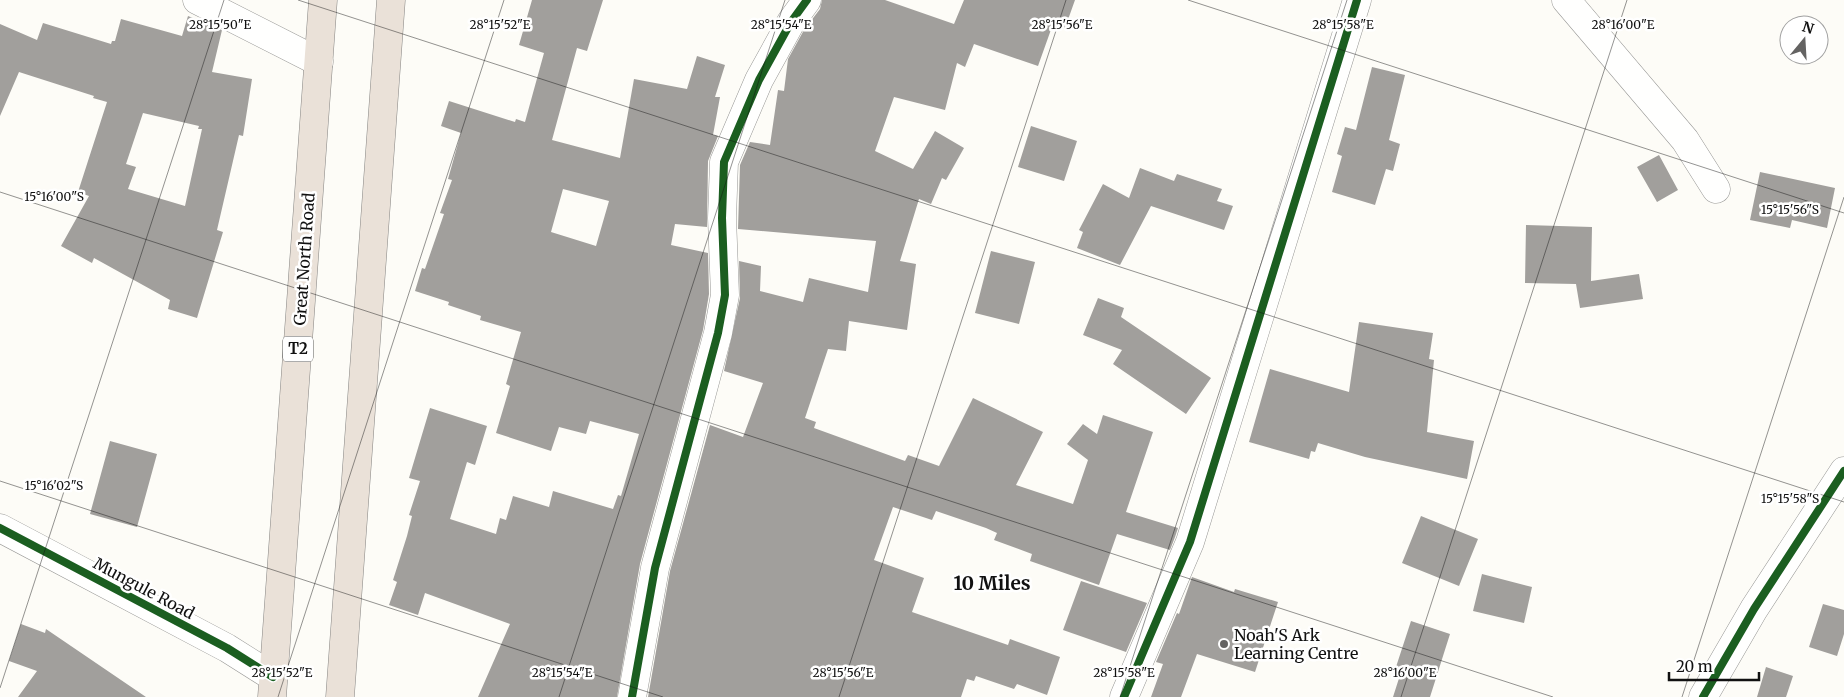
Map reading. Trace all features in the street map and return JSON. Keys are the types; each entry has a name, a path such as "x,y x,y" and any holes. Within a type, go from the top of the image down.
{"highway":[{"name":"Great North Road","path":"272,687 323,0"},
{"path":"340,697 391,0"}],"street":[{"path":"197,0 319,62"},
{"path":"632,697 657,559 718,333 725,295 722,218 724,162 758,80 791,22 807,0"},
{"path":"1124,697 1190,542 1357,0"},
{"path":"1566,0 1684,140 1716,189"},
{"path":"1703,697 1754,609 1844,471"},
{"name":"Mungule Road","path":"0,528 226,648 272,687"}],"building":[{"path":"532,0 603,0 587,51 577,48 552,140 620,158 634,79 687,89 697,56 725,65 715,97 720,97 713,135 718,136 708,161 707,227 675,224 671,245 708,253 709,294 703,330 640,564 617,697 478,697 510,624 425,593 418,615 389,605 397,582 393,580 412,516 409,515 420,481 409,478 430,408 487,426 475,465 467,462 450,519 496,534 500,518 506,520 513,496 549,507 553,491 613,509 618,495 621,496 639,434 590,421 586,434 559,427 551,451 496,433 510,386 506,384 521,332 480,320 481,316 448,305 449,302 415,291 422,268 425,269 444,214 440,213 452,180 448,179 461,133 441,126 449,101 515,122 516,119 525,122 544,53 519,45","holes":["563,189 609,201 596,246 551,232"]},
{"path":"822,0 885,0 954,24 964,0 1075,0 1065,28 1053,24 1038,66 974,44 965,67 957,63 945,110 894,97 875,151 913,169 935,131 964,148 946,180 942,178 931,204 919,199 900,261 916,264 907,330 849,321 846,351 828,349 805,418 816,422 814,428 905,461 908,455 939,466 973,398 1043,432 1016,485 1073,504 1088,460 1067,444 1083,424 1097,434 1103,415 1153,432 1126,512 1178,528 1175,537 1170,550 1117,534 1099,585 1030,561 1032,554 994,540 997,533 986,528 936,511 932,520 893,507 874,560 924,578 912,612 1008,645 1010,639 1060,657 1047,695 1017,684 1014,689 976,676 974,681 967,679 961,697 648,697 670,571 710,425 743,437 763,383 724,371 740,298 739,261 761,266 760,291 803,302 809,278 868,292 876,241 738,229 740,165 750,142 770,145 778,90 784,91 788,59 804,30 820,9"},
{"path":"188,16 222,30 212,72 252,79 243,136 239,135 217,230 223,232 197,318 168,309 170,300 94,258 92,263 61,246 89,196 78,192 107,102 19,72 0,116 0,24 37,40 43,23 111,44 112,41 115,41 121,19 182,36","holes":["143,113 199,126 198,129 202,129 185,206 128,189 136,167 126,164"]},
{"path":"1372,67 1405,75 1389,140 1400,144 1393,171 1386,169 1375,205 1332,192 1342,156 1337,154 1345,127 1356,130"},
{"path":"1031,126 1077,141 1064,181 1018,167"},
{"path":"1659,155 1678,190 1657,202 1637,167"},
{"path":"1140,168 1174,181 1177,174 1222,189 1217,201 1233,206 1224,230 1151,206 1120,265 1077,248 1083,232 1079,230 1103,184 1129,198"},
{"path":"1760,172 1835,188 1827,228 1792,220 1790,228 1750,220"},
{"path":"1526,225 1592,227 1591,281 1639,274 1643,299 1580,308 1576,284 1525,283"},
{"path":"991,251 1035,262 1019,324 975,313"},
{"path":"1098,298 1124,308 1121,317 1211,378 1186,414 1113,364 1122,350 1083,335"},
{"path":"1359,322 1433,333 1429,359 1434,360 1427,432 1474,441 1467,479 1365,457 1318,443 1315,452 1311,451 1309,459 1249,442 1270,369 1349,392"},
{"path":"110,441 157,454 137,527 90,514"},
{"path":"1421,516 1478,539 1459,586 1402,563"},
{"path":"1482,574 1532,587 1524,623 1473,611"},
{"path":"1192,577 1234,592 1235,589 1278,602 1255,672 1197,654 1181,697 1151,697 1163,664 1156,662 1177,613 1179,614"},
{"path":"1081,581 1147,603 1126,652 1063,630"},
{"path":"1823,604 1844,610 1844,634 1837,656 1809,647"},
{"path":"1411,621 1450,634 1430,697 1393,697 1401,672 1395,670"},
{"path":"21,624 45,633 46,629 146,697 18,697 37,671 9,661"},
{"path":"1766,667 1793,676 1786,697 1757,697"}],"cycle path":[{"path":"632,697 655,568 718,333 725,295 722,218 724,162 759,80 791,22 807,0"},
{"path":"1124,697 1190,542 1357,0"},
{"path":"1703,697 1754,609 1844,471"},
{"path":"0,528 227,648 273,677"}],"place":[{"name":"Noah'S Ark Learning Centre","path":"1224,644"}],"district":[{"name":"10 Miles","path":"992,583"}]}
